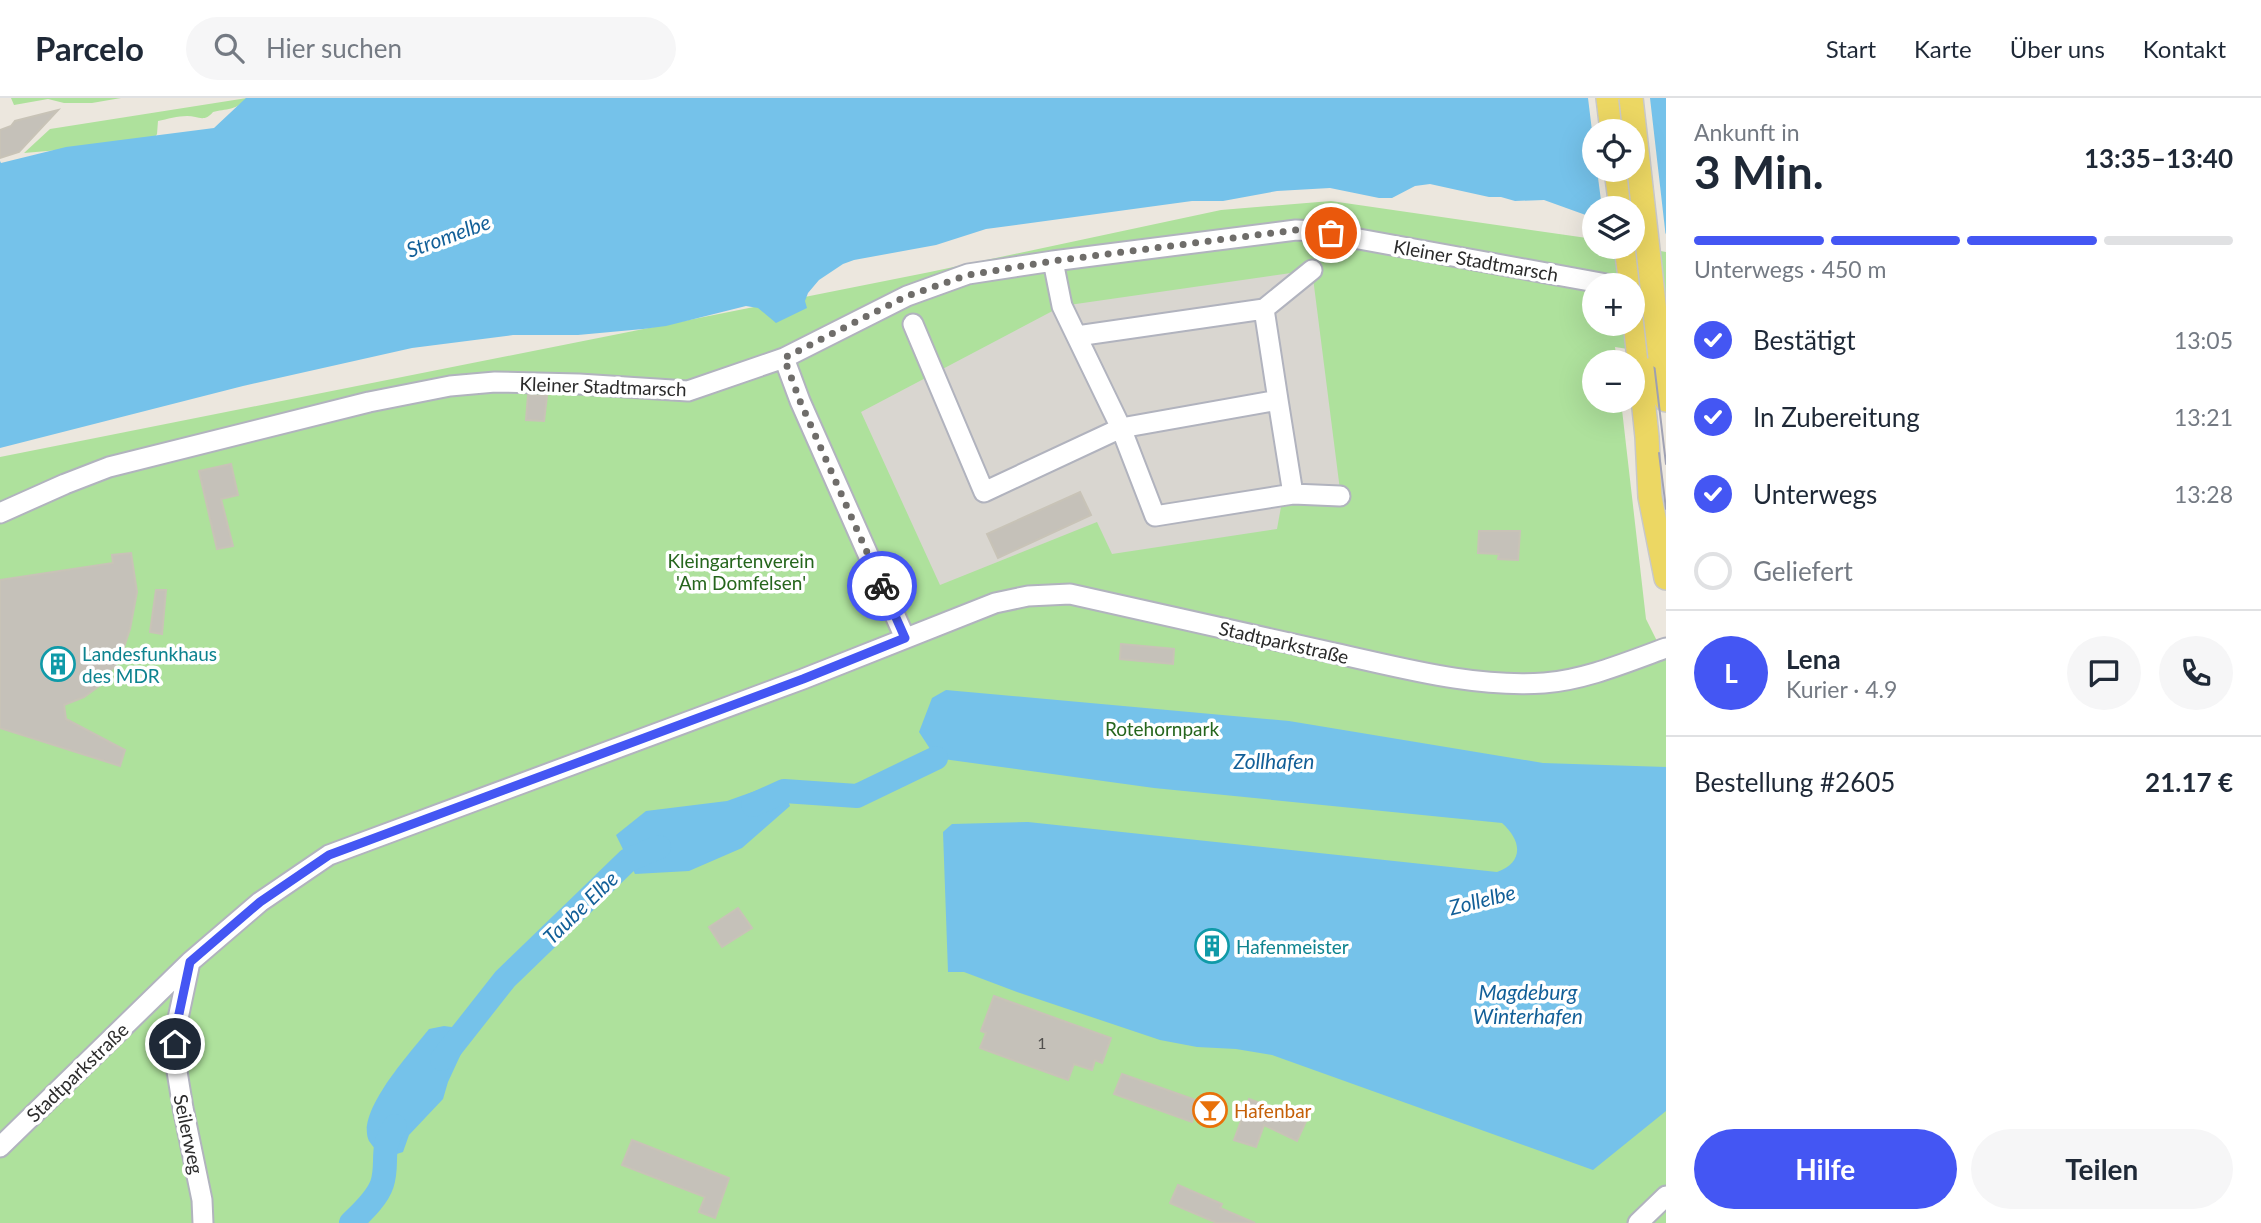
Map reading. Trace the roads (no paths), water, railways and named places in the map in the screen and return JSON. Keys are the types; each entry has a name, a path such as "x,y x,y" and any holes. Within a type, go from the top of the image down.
{"main road":[{"path":"1608,98 1611,119"},
{"path":"1631,98 1650,356 1647,437 1650,497 1666,578"},
{"path":"1644,336 1666,400"}],"street":[{"name":"Kleiner Stadtmarsch","path":"0,513 87,475 144,457 369,402 437,389 495,383 579,384 688,391 784,358 919,292 968,275 1053,261 1296,230 1315,231 1582,280"},
{"path":"1053,261 1062,306 1121,428 1155,516 1293,494 1340,496"},
{"path":"1077,336 1264,309 1312,270"},
{"path":"1645,290 1666,294"},
{"path":"1264,309 1293,494"},
{"path":"914,324 984,492 1121,428 1278,400"},
{"path":"784,358 800,401 905,638"},
{"name":"Stadtparkstraße","path":"0,1147 190,962 260,902 329,855 803,679 995,603 1028,596 1070,594 1394,666 1499,684 1546,683 1623,664 1666,648"},
{"name":"Seilerweg","path":"190,962 176,1028 175,1059 202,1200 203,1223"},
{"path":"1639,1223 1666,1196"}],"water":[{"name":"Stromelbe","path":"246,98 1666,98 1666,234 1645,217 1645,196 1582,196 1582,214 1544,200 1515,201 1430,184 1415,186 1392,198 1330,188 1277,191 1223,201 1192,201 986,229 936,245 854,260 819,280 808,293 805,301 807,308 776,323 758,308 746,306 643,329 578,335 513,335 412,348 243,386 0,448 0,161 1,163 66,147 214,128"},
{"name":"Magdeburg Winterhafen","path":"946,690 1289,721 1543,763 1666,767 1666,1111 1593,1170 1272,1055 1160,1040 964,972 948,972 943,832 952,824 1028,822 1497,872 1512,863 1517,850 1513,837 1502,823 1154,788 936,758 919,732 932,698"},
{"path":"769,786 784,791 790,806 742,848 689,871 635,874 616,835 646,811 727,801"},
{"path":"444,1026 459,1028 467,1041 443,1099 409,1135 403,1152 384,1158 369,1141 367,1129 370,1114 387,1082 429,1029"}],"waterway":[{"name":"Taube Elbe","path":"753,805 784,791 857,796 936,758"},
{"name":"Taube Elbe","path":"442,1059 505,979 628,860 659,847"},
{"name":"Taube Elbe","path":"351,1223 380,1190 387,1141 395,1126"}],"tram line":[{"path":"1622,98 1625,119"},
{"path":"1632,182 1666,464"},
{"path":"1659,453 1666,509"}],"place":[{"name":"Landesfunkhaus des MDR","path":"58,664"},
{"name":"Hafenmeister","path":"1212,946"},
{"name":"Hafenbar","path":"1210,1110"}],"park label":[{"name":"Kleingartenverein 'Am Domfelsen'","path":"741,571"},
{"name":"Rotehornpark","path":"1162,728"}],"water label":[{"name":"Zollhafen","path":"1274,760"},
{"name":"Zollelbe","path":"1482,899"}]}
